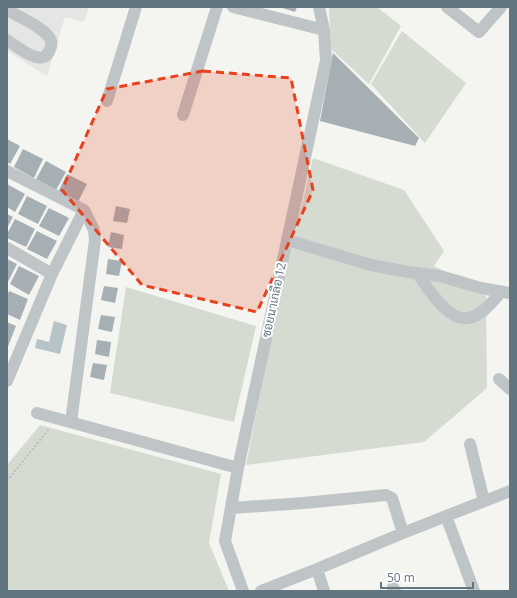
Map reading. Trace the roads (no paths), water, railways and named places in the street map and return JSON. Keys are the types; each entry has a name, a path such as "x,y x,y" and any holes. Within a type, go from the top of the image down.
{"street":[{"path":"107,100 136,7"},
{"path":"183,115 217,7"},
{"path":"232,7 324,30"},
{"name":"ซอยนาเกลือ 12","path":"243,591 225,541 238,468 326,60 324,30 319,7"},
{"path":"446,7 479,32 501,7"},
{"path":"7,10 47,35 51,44 47,56 39,59 7,40"},
{"path":"7,171 84,210 94,230 95,240 71,422"},
{"path":"7,381 52,274 84,210"},
{"path":"287,240 372,265 440,276 481,288 505,292"},
{"path":"7,248 52,274"},
{"path":"417,273 433,296 447,311 463,319 478,314 505,292"},
{"path":"499,379 510,389"},
{"path":"37,412 238,468"},
{"path":"470,444 484,501"},
{"path":"261,591 510,491"},
{"path":"231,508 386,495 394,501 403,533"},
{"path":"446,516 474,591"},
{"path":"317,569 324,591"}]}
